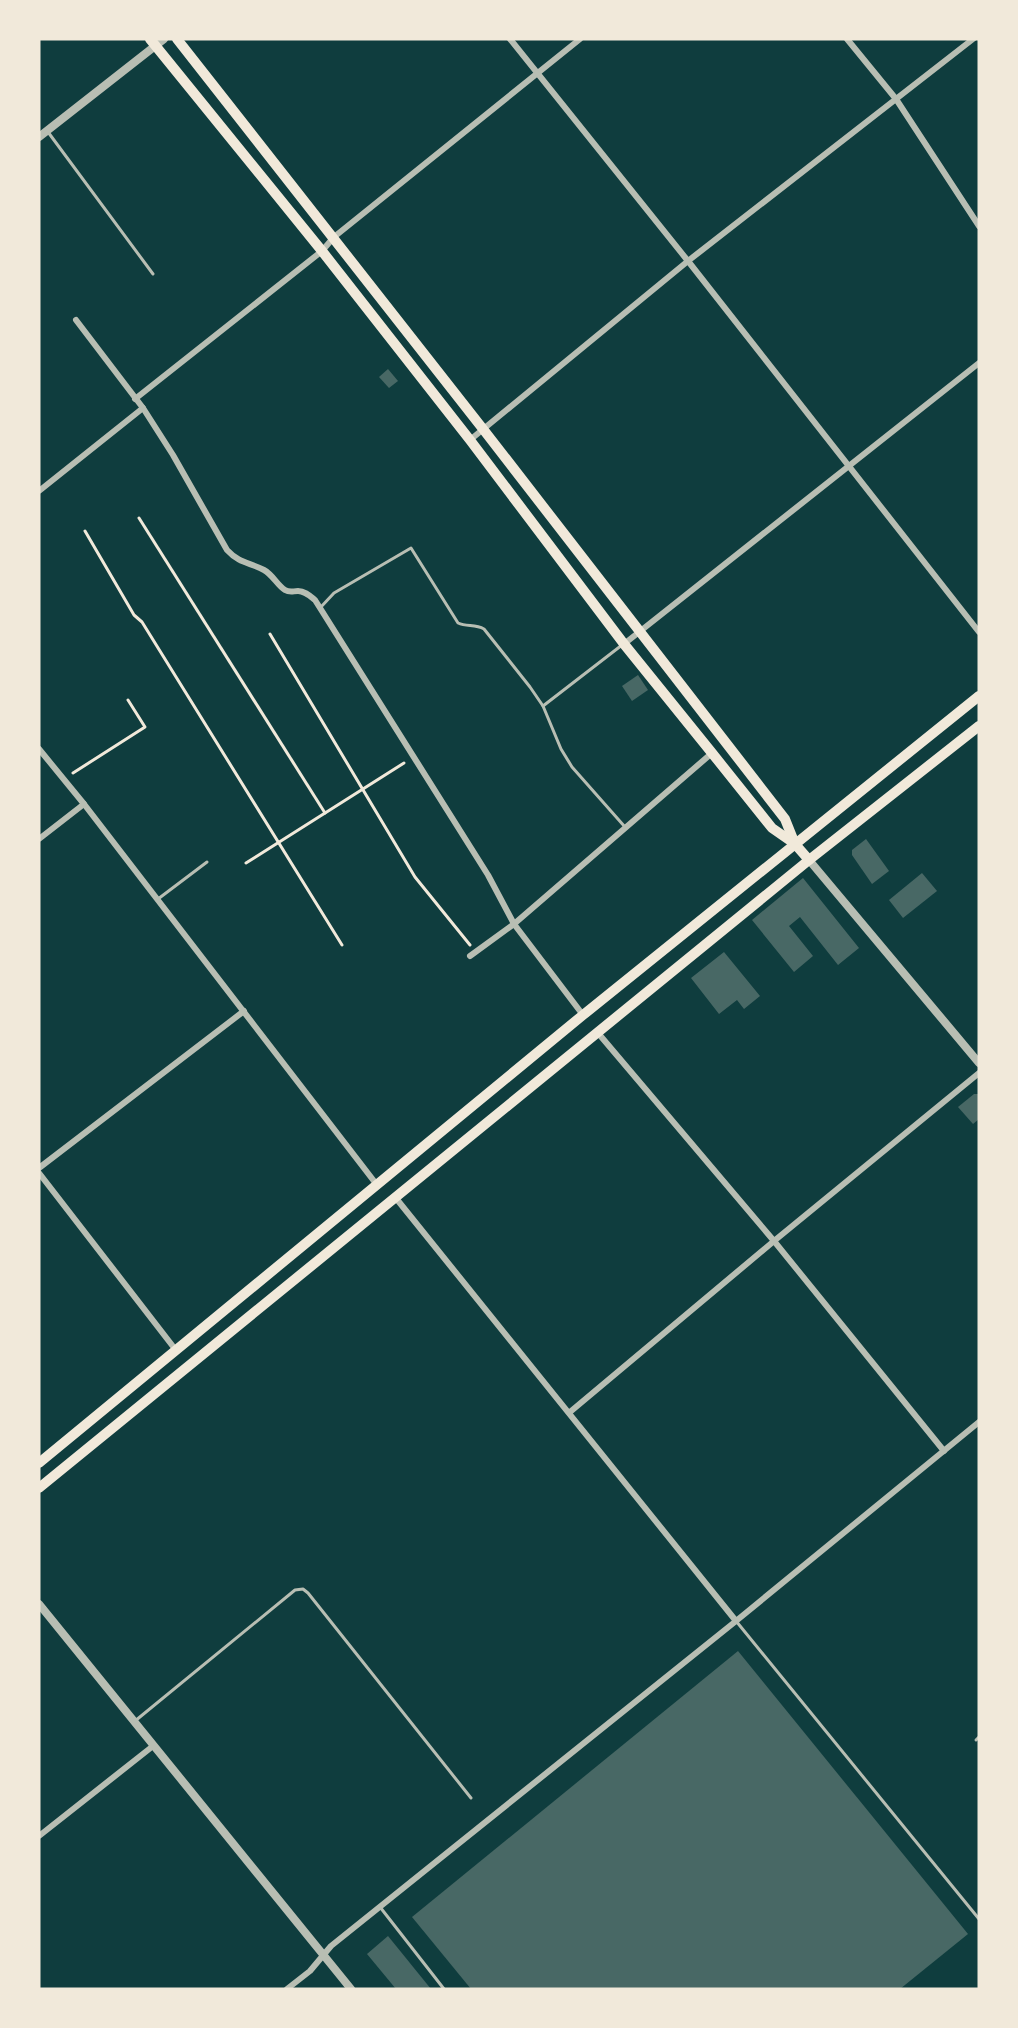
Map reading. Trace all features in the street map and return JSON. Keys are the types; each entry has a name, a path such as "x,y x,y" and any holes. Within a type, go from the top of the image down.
{"main road":[{"path":"177,39 334,237 785,819 795,844"},
{"path":"156,41 470,440 624,644 772,828 795,844 809,860"},
{"path":"39,1463 174,1349 979,696"},
{"path":"39,1488 809,860 979,726"}],"street":[{"path":"510,39 688,261 979,632"},
{"path":"135,399 322,251 334,237 580,39"},
{"path":"848,39 896,99 979,226"},
{"path":"470,440 688,261 973,39"},
{"path":"39,137 156,41"},
{"path":"76,320 143,408 173,455 227,550 243,563 264,570 284,590 291,593 297,591 306,593 315,600 488,874 514,924 583,1016"},
{"path":"624,644 979,363"},
{"path":"39,491 143,408"},
{"path":"39,748 377,1185"},
{"path":"470,956 514,924 712,753"},
{"path":"39,839 84,804"},
{"path":"809,860 979,1063"},
{"path":"174,1349 39,1170 244,1011"},
{"path":"598,1033 774,1241 944,1451"},
{"path":"570,1412 979,1073"},
{"path":"395,1197 736,1621"},
{"path":"287,1989 310,1971 331,1946 736,1621 979,1422"},
{"path":"39,1604 351,1989"},
{"path":"39,1836 153,1746"}],"lane":[{"path":"47,131 153,274"},
{"path":"320,608 334,593 411,548 458,623 475,625 484,629 530,687 543,706 561,749 572,767 626,829"},
{"path":"543,706 624,644"},
{"path":"158,899 207,862"},
{"path":"134,1723 295,1590 303,1589 471,1798"},
{"path":"736,1621 979,1919"},
{"path":"380,1907 444,1989"}],"path":[{"path":"139,518 325,813"},
{"path":"86,531 134,615 142,622 342,945"},
{"path":"270,634 416,877 463,938 476,951"},
{"path":"64,779 145,727 128,700"},
{"path":"246,863 414,757"}],"building":[{"path":"388,369 398,381 389,388 379,377"},
{"path":"638,675 648,690 632,701 622,686"},
{"path":"866,839 889,871 872,884 852,855 852,850"},
{"path":"922,873 937,891 903,918 889,900"},
{"path":"803,878 859,948 838,965 800,917 789,926 813,956 794,972 752,920"},
{"path":"724,952 760,996 744,1009 737,1000 719,1014 691,978"},
{"path":"974,1094 979,1094 979,1119 973,1124 958,1107"},
{"path":"738,1651 968,1934 900,1989 471,1989 412,1917"},
{"path":"388,1936 431,1989 396,1989 367,1954"}]}
